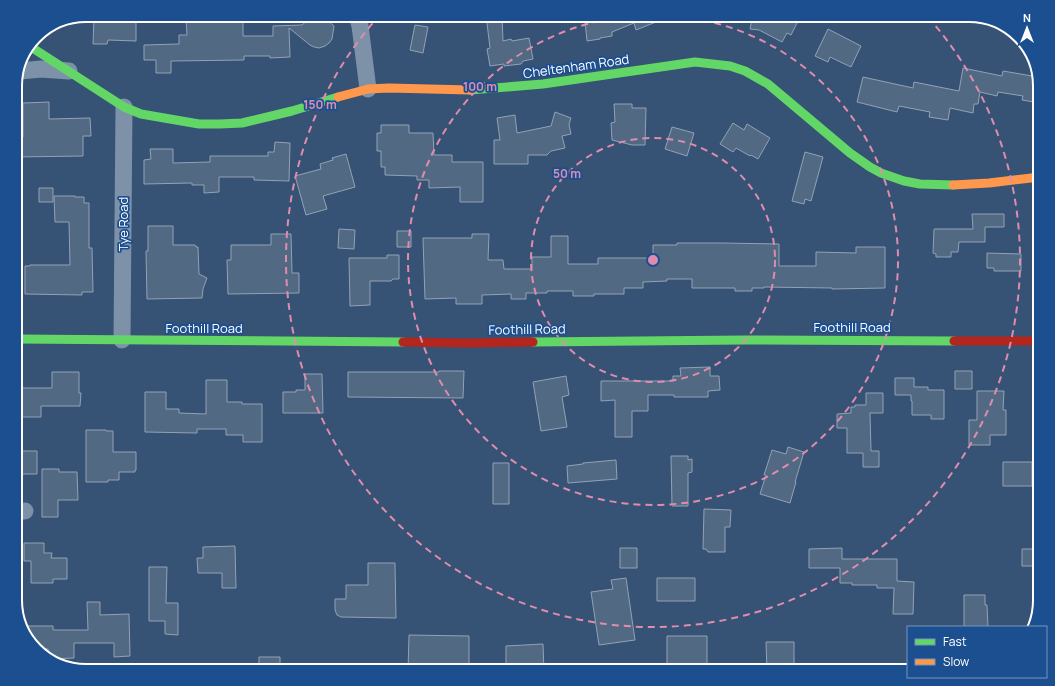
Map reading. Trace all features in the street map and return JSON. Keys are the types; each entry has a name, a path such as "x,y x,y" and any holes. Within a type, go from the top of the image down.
{"street":[{"path":"359,22 368,89"},
{"name":"Cheltenham Road","path":"34,49 124,107 141,114 200,124 242,122 292,111 368,89 389,88 464,91 543,84 694,62 718,64 740,68 768,84 853,156 886,175 904,181 932,185 970,184 1033,178"},
{"path":"24,71 41,69 69,72"},
{"name":"Tye Road","path":"122,340 124,107"},
{"name":"Foothill Road","path":"22,339 469,343 744,340 1033,340"}],"building":[{"path":"94,22 136,22 136,41 108,40 107,44 93,44"},
{"path":"186,22 243,22 243,36 273,36 273,26 302,25 305,22 329,22 334,26 332,39 325,46 319,48 310,45 289,28 290,57 270,58 270,56 244,56 244,60 171,61 171,73 156,73 156,60 144,60 144,45 179,44 179,35 187,35"},
{"path":"487,22 502,22 503,41 529,38 533,59 523,61 521,64 490,66 487,49 490,48"},
{"path":"585,22 656,22 636,30 634,23 612,32 612,36 587,41"},
{"path":"752,22 797,23 791,35 787,33 782,42 759,30 750,29"},
{"path":"415,25 428,27 423,53 410,50"},
{"path":"828,29 861,46 851,67 830,57 828,62 815,56"},
{"path":"963,68 1002,76 1003,71 1032,76 1033,102 1022,100 1023,96 998,92 997,96 980,92 978,104 974,104 973,113 950,108 948,120 929,117 930,112 899,106 897,112 857,102 863,77 913,88 914,82 959,91"},
{"path":"49,102 49,119 90,118 91,136 83,136 83,156 22,157 23,103"},
{"path":"614,104 632,104 632,108 646,108 645,145 632,145 612,140 611,123 615,122"},
{"path":"555,112 571,118 569,124 571,134 562,136 565,148 551,151 547,155 528,155 528,164 494,164 494,140 500,140 497,118 515,115 517,133 551,126"},
{"path":"733,123 744,130 747,124 770,138 758,159 736,148 733,152 720,144"},
{"path":"381,125 409,125 409,133 433,133 434,155 452,155 452,162 483,162 483,202 460,202 460,187 429,188 429,180 417,180 417,176 385,175 385,167 381,167 381,151 377,151 377,133 381,133"},
{"path":"672,127 694,133 687,156 665,149"},
{"path":"275,142 290,143 289,181 254,180 254,177 219,177 219,192 204,193 204,185 192,185 192,183 144,184 144,160 151,159 150,149 173,149 173,163 210,162 210,156 268,156 268,152 274,152"},
{"path":"805,152 823,157 811,201 805,199 804,204 792,201"},
{"path":"346,154 355,187 323,196 327,209 306,215 295,176 321,169 320,164 333,160 332,158"},
{"path":"39,188 53,188 53,202 39,202"},
{"path":"54,196 84,197 84,203 89,203 89,248 92,248 93,292 82,292 82,295 25,294 25,266 70,265 69,222 55,222"},
{"path":"972,214 1004,214 1004,227 985,227 985,242 959,242 958,252 951,252 951,257 936,257 936,254 933,253 934,229 973,229"},
{"path":"148,226 173,226 173,245 195,245 198,247 199,274 207,278 203,289 202,298 147,299 146,251 148,251"},
{"path":"339,229 355,230 354,249 338,248"},
{"path":"397,231 411,231 411,247 397,247"},
{"path":"271,234 291,234 292,273 299,273 299,293 228,294 227,260 231,260 231,245 271,245"},
{"path":"472,234 489,234 488,260 503,260 504,269 532,269 532,257 551,257 551,236 568,236 568,264 598,264 598,258 653,258 653,245 677,245 677,243 722,243 779,244 779,266 816,266 816,252 856,253 856,247 885,247 885,288 832,289 764,287 752,288 752,291 735,291 735,288 692,288 692,279 667,279 667,281 643,282 643,288 624,288 624,294 573,296 573,291 547,291 547,293 526,293 526,299 511,299 511,294 482,295 482,304 456,304 456,298 425,299 423,238 472,238"},
{"path":"987,253 1021,254 1021,271 994,271 994,268 987,268"},
{"path":"387,255 399,255 399,279 393,279 391,281 370,281 370,305 350,306 349,258 387,258"},
{"path":"710,367 710,376 719,376 720,390 708,391 708,397 648,395 648,411 632,411 632,437 615,437 615,400 601,401 601,381 673,381 673,376 681,376 680,368"},
{"path":"464,371 463,398 348,397 348,372"},
{"path":"955,371 972,371 972,389 955,389"},
{"path":"52,372 79,372 79,393 81,393 80,406 41,406 41,417 22,417 22,388 52,388"},
{"path":"305,374 322,374 323,413 283,413 283,392 305,390"},
{"path":"566,376 569,395 562,397 567,427 541,431 533,382"},
{"path":"895,378 914,378 914,387 928,387 928,390 944,390 944,419 931,419 931,415 912,415 911,395 895,395"},
{"path":"206,380 227,380 227,402 262,404 262,442 243,442 243,435 226,435 226,429 197,429 197,433 145,432 145,392 166,392 166,409 179,409 179,413 206,414"},
{"path":"977,391 1004,391 1003,410 1006,410 1006,435 990,435 990,445 969,445 969,420 977,420"},
{"path":"866,393 883,393 883,413 870,413 871,451 879,451 879,467 863,467 863,453 847,453 847,428 837,428 837,414 851,413 851,407 855,407 855,405 866,405"},
{"path":"86,430 113,431 113,452 136,452 135,472 119,472 119,480 108,480 108,482 86,482"},
{"path":"788,447 804,452 790,503 760,494 772,450 786,454"},
{"path":"22,451 37,451 37,474 22,474"},
{"path":"671,456 688,456 688,460 692,459 692,472 688,473 688,506 672,506"},
{"path":"616,460 617,479 568,483 567,466"},
{"path":"1003,462 1032,462 1032,486 1003,486"},
{"path":"493,463 509,463 509,504 493,504"},
{"path":"42,469 59,469 59,472 77,472 78,500 58,500 58,517 42,517"},
{"path":"704,509 731,510 730,527 725,527 725,552 708,552 706,549 703,549"},
{"path":"24,543 44,543 44,553 52,553 51,558 67,558 67,579 53,579 53,583 31,583 31,561 24,561"},
{"path":"235,546 236,588 222,588 222,573 198,573 197,558 203,558 203,547"},
{"path":"620,548 637,548 637,568 620,568"},
{"path":"842,548 842,559 897,559 897,581 914,582 913,614 893,614 894,588 877,588 877,585 852,585 852,583 840,583 840,568 809,568 809,549"},
{"path":"1022,549 1033,549 1033,566 1022,566"},
{"path":"368,563 395,563 396,618 341,617 337,615 335,610 335,599 346,599 346,585 368,585"},
{"path":"149,567 167,567 166,603 178,603 178,635 165,634 165,621 149,621"},
{"path":"626,578 635,640 599,645 591,592 613,589 611,580"},
{"path":"657,578 695,578 695,601 657,601"},
{"path":"964,595 985,595 988,626 964,626"},
{"path":"87,602 100,602 100,615 129,614 130,656 114,657 114,643 74,643 74,658 61,659 48,651 48,649 44,648 38,642 28,626 53,626 53,630 88,630"},
{"path":"409,635 469,636 469,664 408,664"},
{"path":"667,636 707,636 707,664 667,664"},
{"path":"766,642 794,642 794,664 767,664"},
{"path":"543,644 544,664 506,664 506,646"},
{"path":"259,657 280,657 280,664 259,664"}],"traffic: fast":[{"path":"34,49 124,107 141,114 199,124 242,123 292,111 338,97"},
{"path":"470,90 543,84 695,62 730,66 745,71 768,84 850,153 881,173 904,181 920,184 953,185"},
{"path":"22,339 403,342"},
{"path":"533,342 744,340 954,341"}],"traffic: slow":[{"path":"338,97 368,89 389,88 470,90"},
{"path":"953,185 989,183 1033,178"}],"traffic: jam":[{"path":"954,341 1033,341"},
{"path":"403,342 533,342"}]}
